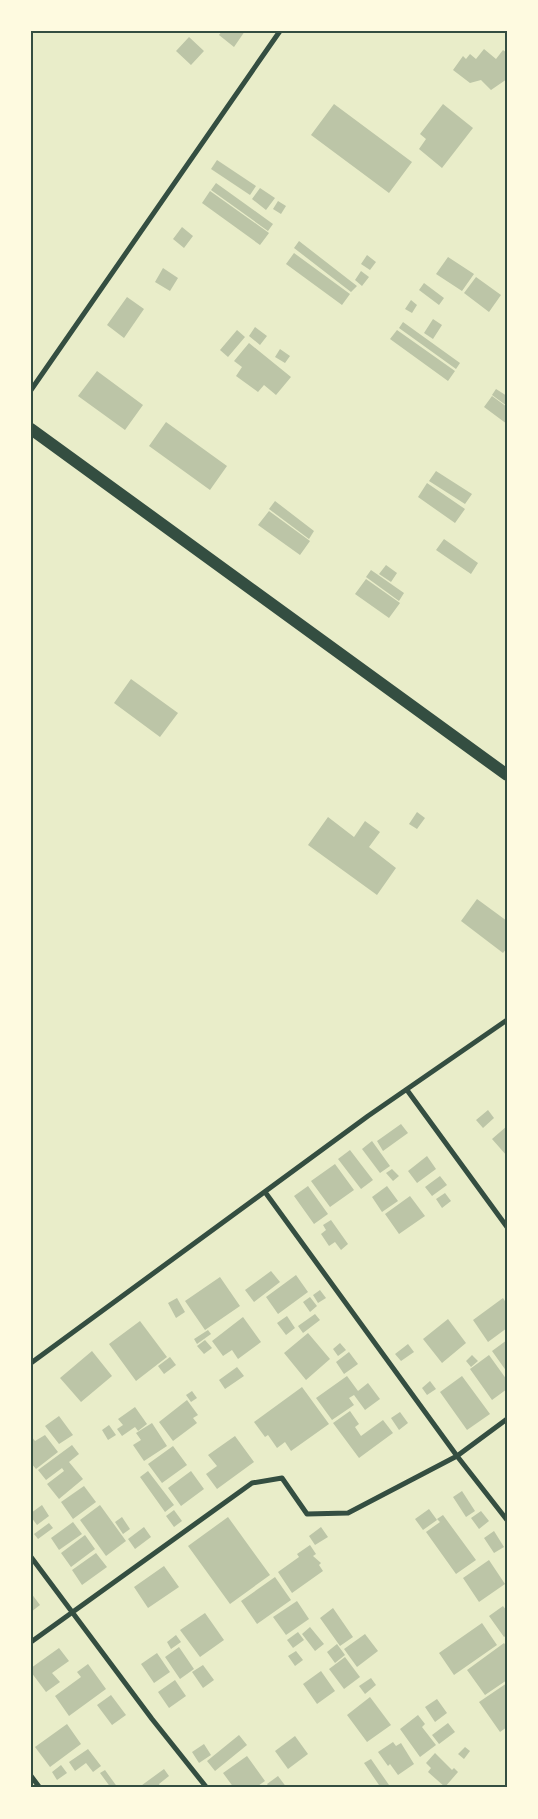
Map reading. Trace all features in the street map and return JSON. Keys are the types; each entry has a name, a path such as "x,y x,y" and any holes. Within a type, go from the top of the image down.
{"main road":[{"path":"31,429 507,775"}],"street":[{"path":"31,390 280,31"},
{"path":"31,1363 265,1192 507,1020"},
{"path":"407,1090 507,1227"},
{"path":"265,1192 457,1456 507,1520"},
{"path":"31,1642 252,1483 282,1478 307,1514 348,1513 457,1456 507,1419"},
{"path":"31,1558 152,1719 207,1788"},
{"path":"31,1776 40,1788"}],"building":[{"path":"222,31 245,31 234,47 219,35"},
{"path":"189,37 204,51 191,65 176,51"},
{"path":"484,49 496,59 503,50 507,53 507,79 491,90 481,80 470,83 453,70 463,56 466,59 470,54 476,59"},
{"path":"334,104 412,162 389,193 311,135"},
{"path":"443,104 473,128 442,168 419,149 426,139 420,134"},
{"path":"217,160 256,186 250,195 211,169"},
{"path":"216,183 273,224 268,231 211,190"},
{"path":"260,188 275,198 266,210 252,199"},
{"path":"210,191 269,233 260,245 202,203"},
{"path":"278,201 286,206 281,214 273,209"},
{"path":"182,227 193,236 184,248 173,239"},
{"path":"299,241 357,286 351,292 294,248"},
{"path":"294,253 350,294 342,305 286,264"},
{"path":"367,255 376,262 370,270 361,264"},
{"path":"448,257 474,274 462,291 436,274"},
{"path":"163,268 178,278 170,291 155,282"},
{"path":"361,271 369,277 362,286 355,280"},
{"path":"476,277 501,295 489,312 464,293"},
{"path":"424,283 444,298 439,305 419,290"},
{"path":"127,297 144,309 124,338 107,325"},
{"path":"411,300 417,305 412,313 405,309"},
{"path":"433,319 442,325 433,339 424,333"},
{"path":"403,322 460,363 456,369 399,328"},
{"path":"255,327 267,336 260,345 249,336"},
{"path":"237,330 245,337 228,357 220,350"},
{"path":"397,330 455,371 448,381 390,339"},
{"path":"249,343 291,377 276,395 264,385 258,392 236,376 242,367 234,361"},
{"path":"280,349 290,356 285,363 275,357"},
{"path":"97,371 143,405 125,430 78,396"},
{"path":"496,389 507,396 507,406 492,395"},
{"path":"492,396 507,407 507,424 484,407"},
{"path":"166,422 227,466 210,490 149,446"},
{"path":"436,471 472,494 465,504 429,481"},
{"path":"427,483 465,509 455,523 418,497"},
{"path":"275,501 314,531 309,539 269,509"},
{"path":"269,511 310,541 300,555 258,525"},
{"path":"444,539 478,563 471,574 436,550"},
{"path":"386,565 397,573 391,582 379,574"},
{"path":"371,570 404,593 399,601 366,577"},
{"path":"366,579 400,603 389,618 355,594"},
{"path":"131,679 178,713 160,737 114,703"},
{"path":"417,812 425,818 417,829 409,824"},
{"path":"328,817 354,837 365,821 380,832 369,847 396,868 377,895 308,845"},
{"path":"477,899 507,921 507,948 503,953 461,921"},
{"path":"488,1110 494,1118 483,1128 476,1120"},
{"path":"401,1124 408,1133 383,1151 377,1141"},
{"path":"507,1126 507,1156 492,1139"},
{"path":"372,1141 390,1166 380,1173 362,1149"},
{"path":"350,1150 373,1180 361,1189 338,1159"},
{"path":"427,1156 436,1169 417,1183 408,1171"},
{"path":"335,1164 354,1190 330,1207 311,1181"},
{"path":"392,1169 399,1176 393,1181 386,1173"},
{"path":"440,1176 447,1185 432,1196 425,1187"},
{"path":"308,1186 328,1214 314,1224 294,1196"},
{"path":"387,1186 398,1201 382,1212 372,1197"},
{"path":"445,1193 451,1201 442,1208 436,1199"},
{"path":"410,1196 425,1216 399,1234 385,1214"},
{"path":"331,1220 348,1244 341,1250 335,1242 329,1246 321,1234 326,1230 323,1225"},
{"path":"271,1271 280,1282 254,1302 245,1290"},
{"path":"296,1275 308,1292 278,1314 266,1297"},
{"path":"220,1277 240,1306 205,1330 185,1301"},
{"path":"320,1290 326,1298 318,1303 313,1295"},
{"path":"310,1297 317,1306 310,1312 303,1302"},
{"path":"177,1298 185,1312 176,1318 168,1303"},
{"path":"503,1298 507,1304 507,1328 488,1342 473,1320"},
{"path":"315,1314 320,1320 303,1333 298,1326"},
{"path":"287,1316 295,1328 286,1335 277,1323"},
{"path":"243,1317 261,1342 238,1359 232,1350 223,1356 212,1341"},
{"path":"448,1319 466,1343 442,1363 423,1339"},
{"path":"140,1321 167,1357 136,1381 109,1344"},
{"path":"208,1330 211,1334 197,1344 194,1339"},
{"path":"308,1333 330,1359 306,1380 284,1353"},
{"path":"205,1340 212,1348 204,1354 197,1346"},
{"path":"507,1340 507,1372 492,1351"},
{"path":"340,1343 346,1350 338,1356 333,1349"},
{"path":"408,1344 414,1352 401,1361 395,1354"},
{"path":"92,1351 112,1376 81,1402 60,1378"},
{"path":"349,1352 358,1364 344,1374 336,1362"},
{"path":"472,1355 478,1361 471,1367 466,1361"},
{"path":"489,1355 507,1380 507,1389 492,1400 470,1369"},
{"path":"170,1357 176,1365 164,1374 158,1366"},
{"path":"237,1367 244,1376 225,1389 219,1380"},
{"path":"347,1376 358,1391 368,1383 380,1399 365,1410 354,1395 349,1398 354,1405 332,1420 316,1398"},
{"path":"462,1376 490,1414 467,1430 440,1392"},
{"path":"430,1381 436,1389 427,1395 422,1388"},
{"path":"302,1387 329,1424 291,1451 285,1442 277,1448 268,1435 265,1437 254,1422"},
{"path":"192,1391 197,1398 191,1402 186,1395"},
{"path":"187,1400 198,1415 193,1418 197,1423 173,1441 159,1422"},
{"path":"135,1407 147,1424 138,1431 135,1427 122,1436 117,1429 123,1425 118,1419"},
{"path":"350,1411 359,1424 355,1427 361,1436 383,1420 393,1433 359,1458 333,1423"},
{"path":"400,1412 408,1423 399,1430 391,1418"},
{"path":"59,1416 73,1435 59,1444 45,1426"},
{"path":"152,1423 167,1446 144,1461 133,1445 141,1440 136,1433"},
{"path":"109,1425 116,1435 108,1440 102,1430"},
{"path":"45,1435 58,1452 36,1469 31,1463 31,1436 35,1441"},
{"path":"235,1436 254,1462 217,1489 206,1474 217,1466 208,1455"},
{"path":"72,1445 79,1454 69,1462 83,1479 59,1499 47,1484 64,1471 62,1468 46,1480 38,1470"},
{"path":"173,1446 187,1465 162,1483 148,1464"},
{"path":"148,1471 174,1505 165,1512 140,1477"},
{"path":"191,1471 204,1489 181,1506 168,1488"},
{"path":"84,1486 96,1502 73,1519 61,1502"},
{"path":"462,1491 475,1511 466,1517 453,1497"},
{"path":"42,1505 49,1516 37,1525 31,1517 31,1513"},
{"path":"100,1505 126,1541 106,1556 80,1520"},
{"path":"429,1509 437,1520 423,1530 415,1519"},
{"path":"174,1510 182,1521 174,1527 166,1516"},
{"path":"481,1511 489,1521 479,1529 471,1518"},
{"path":"443,1515 476,1560 456,1574 426,1532 440,1522 437,1519"},
{"path":"122,1517 130,1529 123,1534 115,1522"},
{"path":"228,1517 270,1575 230,1604 188,1546"},
{"path":"73,1522 82,1534 59,1550 51,1538"},
{"path":"49,1523 53,1528 38,1539 34,1534"},
{"path":"144,1527 151,1537 135,1549 128,1539"},
{"path":"321,1527 328,1537 315,1545 309,1536"},
{"path":"494,1531 504,1547 494,1553 484,1538"},
{"path":"85,1535 95,1549 71,1567 61,1553"},
{"path":"310,1545 316,1554 313,1556 321,1563 319,1565 323,1571 292,1593 278,1572 299,1557 297,1554"},
{"path":"96,1553 107,1567 82,1585 72,1570"},
{"path":"489,1560 505,1584 479,1602 463,1578"},
{"path":"164,1566 179,1587 148,1608 134,1587"},
{"path":"275,1577 291,1600 257,1624 241,1601"},
{"path":"31,1593 40,1605 31,1612"},
{"path":"297,1601 309,1619 286,1635 273,1617"},
{"path":"503,1606 507,1611 507,1635 504,1637 489,1616"},
{"path":"333,1608 353,1637 340,1646 320,1618"},
{"path":"205,1613 224,1640 200,1657 180,1630"},
{"path":"482,1623 497,1645 454,1675 439,1653"},
{"path":"310,1627 324,1644 315,1651 302,1634"},
{"path":"298,1632 304,1640 293,1648 287,1640"},
{"path":"365,1634 378,1651 357,1667 344,1649"},
{"path":"176,1635 181,1642 171,1649 167,1642"},
{"path":"504,1643 507,1647 507,1680 485,1695 467,1670"},
{"path":"337,1644 345,1655 335,1663 327,1652"},
{"path":"179,1647 194,1669 180,1679 165,1657"},
{"path":"59,1648 69,1661 52,1673 60,1682 46,1692 31,1672 31,1668"},
{"path":"296,1651 303,1660 295,1666 288,1656"},
{"path":"157,1653 170,1672 154,1683 141,1664"},
{"path":"345,1657 360,1677 344,1689 329,1669"},
{"path":"88,1664 106,1689 69,1716 55,1696 81,1677 77,1672"},
{"path":"203,1665 214,1680 203,1688 192,1672"},
{"path":"321,1671 335,1691 317,1704 303,1684"},
{"path":"371,1678 376,1685 365,1694 359,1686"},
{"path":"175,1680 186,1696 169,1708 158,1692"},
{"path":"507,1683 507,1727 500,1732 479,1702"},
{"path":"111,1695 126,1715 112,1725 97,1705"},
{"path":"370,1697 391,1725 367,1742 347,1715"},
{"path":"437,1699 447,1713 435,1722 425,1707"},
{"path":"418,1715 425,1724 422,1727 436,1745 420,1757 400,1729"},
{"path":"448,1723 455,1732 439,1744 432,1735"},
{"path":"67,1724 81,1744 50,1767 35,1747"},
{"path":"239,1735 247,1745 215,1771 207,1761"},
{"path":"295,1736 308,1754 288,1769 275,1751"},
{"path":"393,1742 396,1746 401,1743 414,1764 398,1775 390,1764 388,1766 378,1752"},
{"path":"204,1744 211,1755 199,1763 192,1752"},
{"path":"465,1747 470,1751 464,1759 458,1754"},
{"path":"88,1749 101,1766 93,1772 86,1763 75,1771 69,1762"},
{"path":"435,1753 452,1770 454,1768 458,1772 445,1787 428,1772 431,1768 426,1763"},
{"path":"247,1756 265,1781 255,1788 234,1788 223,1773"},
{"path":"371,1759 389,1785 385,1788 381,1788 364,1763"},
{"path":"61,1765 67,1773 57,1780 52,1772"},
{"path":"164,1769 169,1776 159,1784 161,1788 138,1788"},
{"path":"105,1770 118,1788 111,1788 100,1773"},
{"path":"278,1776 287,1788 270,1788 267,1784"}]}
